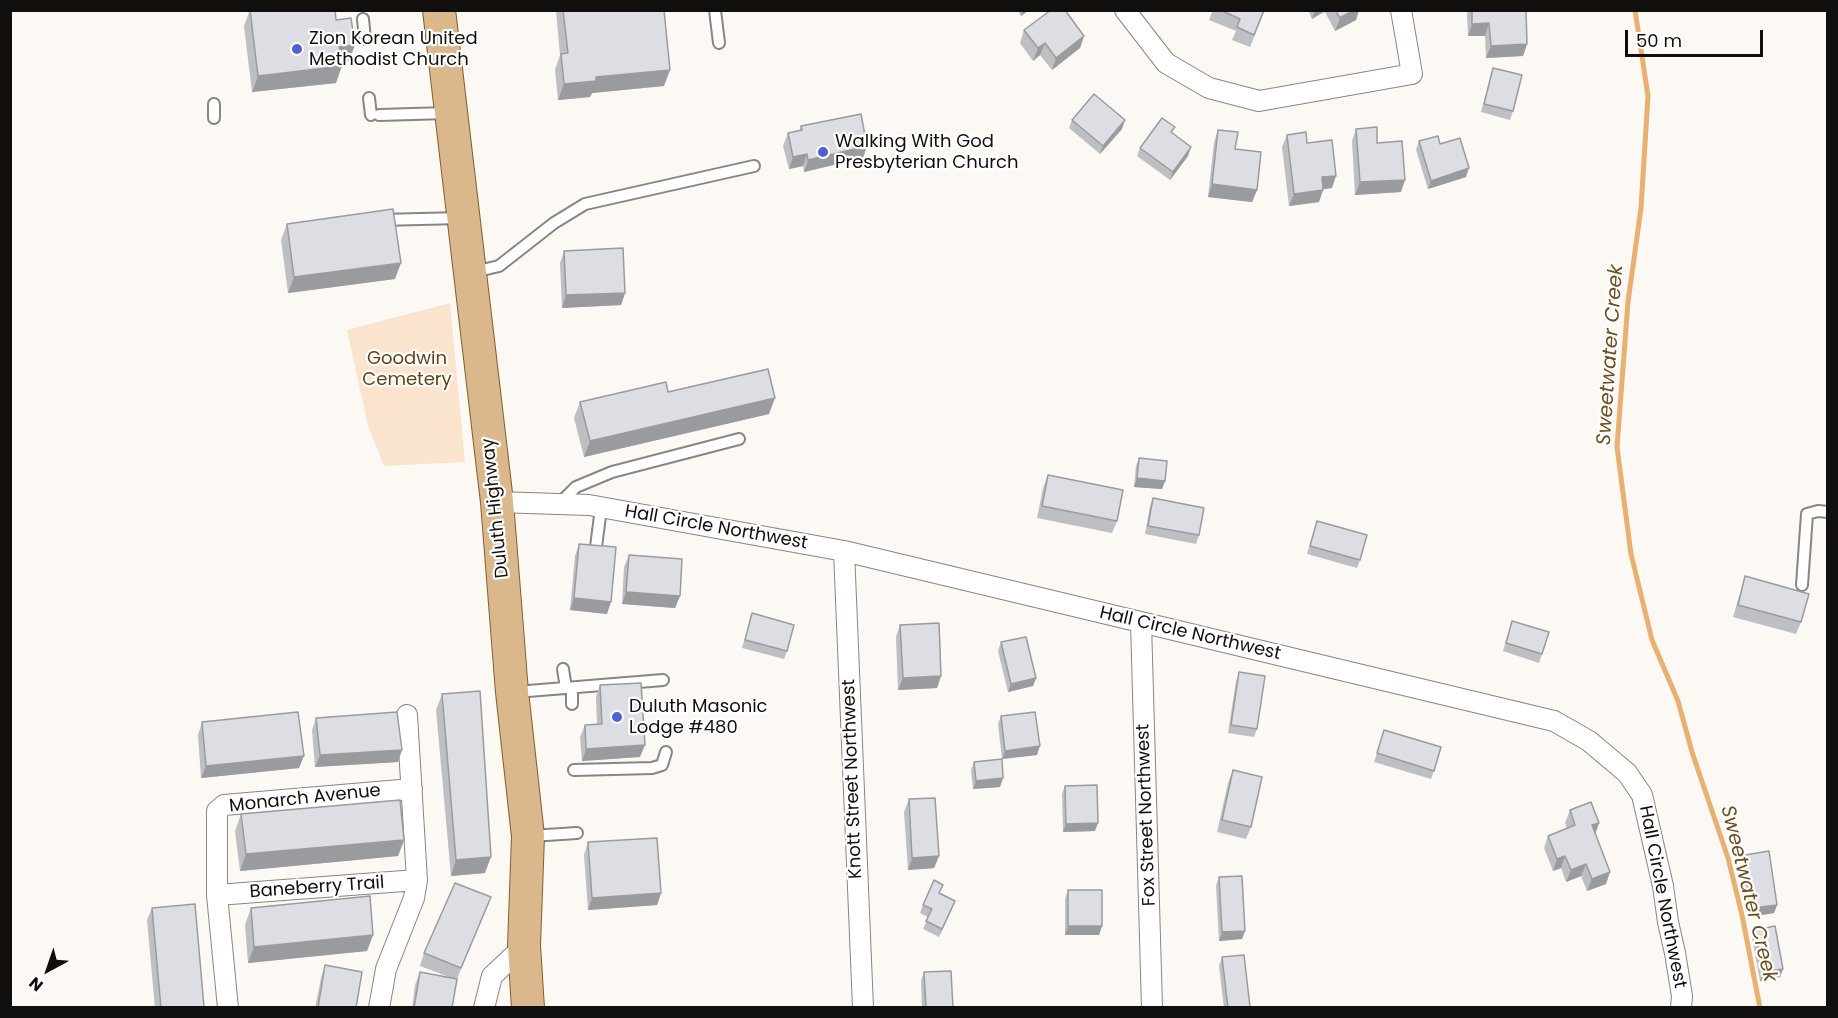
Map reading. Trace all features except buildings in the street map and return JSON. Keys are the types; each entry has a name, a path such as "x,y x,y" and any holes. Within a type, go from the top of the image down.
{"main road":[{"name":"Duluth Highway","path":"439,10 497,502 512,692 528,836 524,946 528,1008"}],"street":[{"path":"1125,10 1166,63 1209,88 1259,101 1412,74 1401,10"},
{"name":"Hall Circle Northwest","path":"497,502 589,505 844,551 1554,721 1589,741 1627,773 1641,795 1663,886 1682,996 1681,1008"},
{"name":"Knott Street Northwest","path":"844,551 863,1008"},
{"name":"Fox Street Northwest","path":"1141,623 1152,1008"},
{"path":"380,1008 386,969 414,898 417,880 407,715"},
{"name":"Monarch Avenue","path":"228,1008 217,896 217,811 224,805 412,789"},
{"name":"Baneberry Trail","path":"217,896 417,880"},
{"path":"484,1008 492,976 524,946"}],"lane":[{"path":"715,10 719,43"},
{"path":"363,19 365,39"},
{"path":"369,98 375,115 451,112"},
{"path":"214,104 214,118"},
{"path":"470,273 499,266 554,223 585,204 754,166"},
{"path":"370,220 464,218"},
{"path":"559,504 576,487 612,472 739,439"},
{"path":"596,547 601,508"},
{"path":"1802,585 1807,514 1818,511 1827,512"},
{"path":"563,669 572,704"},
{"path":"512,692 663,680"},
{"path":"574,770 652,768 662,765 666,752"},
{"path":"528,836 577,833"}],"green space":[{"name":"Goodwin Cemetery","path":"450,303 465,462 384,466 368,426 347,330"}],"waterway":[{"name":"Sweetwater Creek","path":"1635,10 1648,96 1641,208 1628,302 1617,447 1631,554 1652,640 1678,701 1692,752 1728,858 1760,1008"}],"place":[{"name":"Zion Korean United Methodist Church","path":"297,49"},
{"name":"Walking With God Presbyterian Church","path":"823,152"},
{"name":"Duluth Masonic Lodge #480","path":"617,717"}]}
